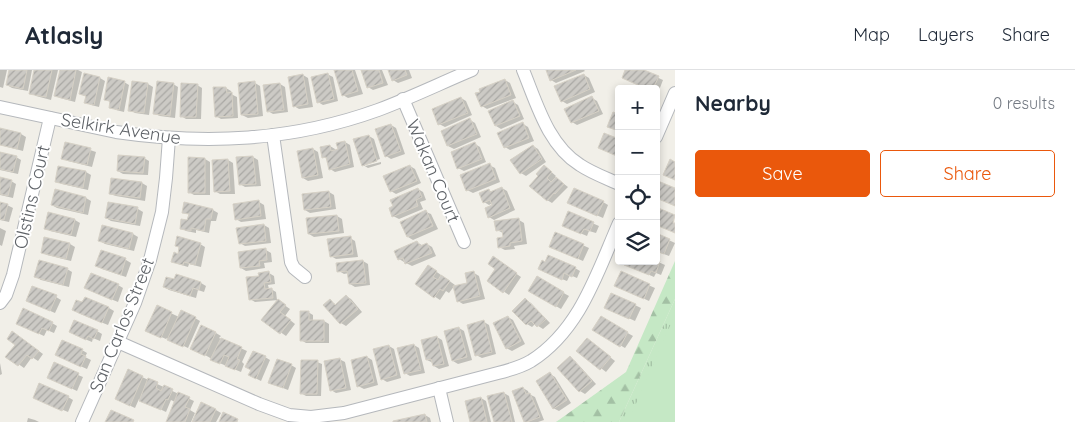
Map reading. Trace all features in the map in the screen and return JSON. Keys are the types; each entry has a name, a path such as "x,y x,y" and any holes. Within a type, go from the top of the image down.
{"street":[{"name":"Selkirk Avenue","path":"0,107 116,132 208,140 248,138 335,123 379,109 472,70"},
{"path":"523,70 545,123 561,149 589,171 615,182"},
{"path":"659,130 675,93"},
{"name":"Wakan Court","path":"403,99 464,242"},
{"name":"Olstins Court","path":"0,303 6,295 13,275 50,118"},
{"path":"273,135 291,262 294,268 305,277"},
{"name":"San Carlos Street","path":"82,422 141,289 150,260 162,212 169,138"},
{"path":"118,342 259,404 289,415 311,417 344,413 516,368 530,361 550,346 569,326 581,307 615,232"},
{"path":"439,388 447,422"}],"green space":[{"path":"675,261 675,299 619,422 556,422 626,372"},
{"path":"675,299 675,422 619,422"},
{"path":"673,319 675,321 675,422 628,422"}],"building":[{"path":"9,70 27,70 23,89 6,85"},
{"path":"34,70 52,70 46,97 29,94"},
{"path":"60,70 76,70 70,100 54,96"},
{"path":"334,70 352,70 358,91 342,96"},
{"path":"361,70 379,70 383,83 367,88"},
{"path":"388,70 405,70 407,75 392,81"},
{"path":"546,70 576,70 550,81"},
{"path":"625,70 644,70 659,76 655,85 638,85 622,78"},
{"path":"84,73 100,77 94,105 84,103 86,96 79,94"},
{"path":"328,73 334,99 317,103 311,77"},
{"path":"303,74 308,104 293,107 288,77"},
{"path":"584,74 590,89 561,102 554,86"},
{"path":"108,77 125,81 119,110 109,108 110,101 104,100"},
{"path":"505,79 511,95 481,107 475,93 480,92 479,89"},
{"path":"132,81 148,83 144,113 128,111"},
{"path":"157,81 174,83 170,116 153,114"},
{"path":"255,81 258,114 241,115 238,83"},
{"path":"181,83 198,84 196,117 180,117"},
{"path":"280,83 284,110 267,112 263,85"},
{"path":"213,87 226,87 227,93 232,92 233,116 215,117"},
{"path":"592,96 599,111 571,123 564,109"},
{"path":"461,97 468,113 438,125 432,109"},
{"path":"513,100 520,116 495,126 488,111"},
{"path":"613,112 615,113 615,130 607,127"},
{"path":"470,118 477,134 447,146 441,131"},
{"path":"523,122 529,138 504,148 497,133"},
{"path":"391,124 401,151 385,157 375,129"},
{"path":"0,128 21,133 17,149 0,145"},
{"path":"604,133 615,137 615,155 598,148"},
{"path":"369,135 377,161 362,166 353,139"},
{"path":"345,141 350,164 329,170 326,157 322,158 320,147 330,145 331,151 338,149 336,143"},
{"path":"65,142 91,148 87,165 61,159"},
{"path":"475,142 482,159 457,169 451,152"},
{"path":"533,145 542,159 520,174 510,160"},
{"path":"313,148 318,175 302,178 297,151"},
{"path":"0,152 17,156 13,172 0,169"},
{"path":"118,155 145,157 143,173 117,171"},
{"path":"253,156 256,184 239,185 236,157"},
{"path":"188,157 205,158 205,193 188,193"},
{"path":"228,159 230,191 214,192 212,160"},
{"path":"670,159 675,162 675,180 663,175"},
{"path":"490,163 496,179 466,191 460,175"},
{"path":"410,165 417,181 390,192 383,176"},
{"path":"544,165 552,172 547,178 551,182 556,177 564,184 547,201 529,186 538,176 536,174"},
{"path":"58,166 86,171 83,188 55,182"},
{"path":"0,177 12,180 8,196 0,194"},
{"path":"111,178 142,182 140,198 109,194"},
{"path":"660,182 675,188 675,206 660,200"},
{"path":"502,187 510,208 488,218 485,208 492,205 490,200 483,203 479,193 489,189 490,192"},
{"path":"418,188 422,197 416,200 418,206 392,217 389,208 393,206 390,200"},
{"path":"574,188 604,201 597,216 567,203"},
{"path":"55,189 86,197 83,213 51,205"},
{"path":"329,191 331,207 304,210 302,194"},
{"path":"259,200 261,216 235,220 233,204"},
{"path":"0,202 8,204 4,220 0,219"},
{"path":"108,202 138,207 135,224 105,218"},
{"path":"184,202 213,209 211,219 206,219 204,231 191,228 191,231 180,229 181,219 187,220 189,214 182,213"},
{"path":"660,209 675,215 673,223 675,223 675,233 660,227"},
{"path":"426,210 433,226 407,237 400,222"},
{"path":"568,211 594,222 590,231 584,229 581,234 562,226"},
{"path":"48,212 75,219 71,235 44,229"},
{"path":"337,215 339,231 308,234 306,218"},
{"path":"519,218 522,241 498,248 497,238 503,237 502,230 496,231 494,221"},
{"path":"264,224 266,241 239,244 236,228"},
{"path":"102,225 133,233 129,249 98,241"},
{"path":"555,232 584,244 578,259 549,247"},
{"path":"660,235 670,239 664,254 660,252"},
{"path":"177,236 201,243 195,265 184,262 183,265 171,262 174,252 178,254 179,247 175,246"},
{"path":"351,236 353,254 330,257 327,239"},
{"path":"44,237 70,243 66,259 41,253"},
{"path":"417,241 420,246 427,243 432,253 405,264 403,258 398,260 394,251"},
{"path":"266,248 267,260 259,261 260,266 240,268 238,252"},
{"path":"101,250 126,258 121,275 95,266"},
{"path":"548,255 576,267 572,277 564,273 562,280 538,269 542,260 545,262"},
{"path":"493,256 517,273 503,293 487,281 495,269 488,264"},
{"path":"39,260 68,268 63,285 34,277"},
{"path":"363,260 366,283 349,284 347,271 337,272 336,263"},
{"path":"428,265 437,271 433,277 438,280 441,275 450,281 443,291 440,289 434,298 415,284"},
{"path":"624,265 659,265 656,273 651,271 649,275"},
{"path":"269,271 271,282 264,283 265,289 272,288 273,298 249,300 246,277 259,276 258,273"},
{"path":"474,271 480,296 457,302 453,286 467,283 465,273"},
{"path":"621,271 650,284 644,299 614,286"},
{"path":"91,273 119,284 112,300 84,288"},
{"path":"176,274 201,282 199,290 193,288 190,296 163,287 166,277 174,279"},
{"path":"537,276 564,292 556,307 528,291"},
{"path":"32,286 57,295 50,311 26,301"},
{"path":"611,293 636,304 629,319 604,308"},
{"path":"346,295 358,309 340,324 323,305 330,299 335,305"},
{"path":"85,297 109,307 102,323 72,310 76,300 82,302"},
{"path":"525,298 546,319 537,327 531,321 526,325 512,311"},
{"path":"278,299 286,305 280,312 291,320 280,334 261,320"},
{"path":"157,305 172,312 161,338 145,331"},
{"path":"23,308 53,322 49,331 42,328 39,334 16,324"},
{"path":"181,310 196,317 183,347 167,340"},
{"path":"300,311 309,311 309,320 324,320 324,341 300,341"},
{"path":"508,316 521,341 506,349 493,323"},
{"path":"601,316 628,332 620,347 592,330"},
{"path":"74,320 98,330 94,339 88,336 86,340 69,332"},
{"path":"484,320 492,352 475,356 467,325"},
{"path":"201,325 216,332 205,356 190,349"},
{"path":"459,327 467,357 452,361 444,331"},
{"path":"12,331 39,351 32,359 27,355 18,366 5,357 15,345 7,339"},
{"path":"437,336 444,364 433,366 431,359 426,360 421,340"},
{"path":"221,338 242,347 237,359 240,360 235,370 225,366 229,357 224,355 220,364 210,360"},
{"path":"587,338 611,357 600,370 576,351"},
{"path":"62,340 83,349 81,354 86,356 81,367 55,355"},
{"path":"414,344 421,370 404,374 397,348"},
{"path":"389,345 397,375 381,380 373,349"},
{"path":"253,351 266,356 256,379 248,375 251,370 245,367"},
{"path":"367,356 374,382 357,387 351,360"},
{"path":"570,356 592,381 579,392 557,368"},
{"path":"340,358 346,388 330,391 324,361"},
{"path":"277,359 292,364 283,388 268,383"},
{"path":"301,360 318,360 317,394 300,394"},
{"path":"54,362 79,373 72,389 47,378"},
{"path":"128,369 143,376 130,406 115,399"},
{"path":"550,372 567,400 553,409 536,381"},
{"path":"148,378 158,382 156,388 161,391 164,385 173,389 161,410 139,401"},
{"path":"39,383 69,396 62,411 33,398"},
{"path":"523,387 526,394 530,393 540,417 527,422 524,422 512,391"},
{"path":"178,392 190,397 185,407 190,409 185,422 166,422"},
{"path":"504,392 512,422 494,422 487,396"},
{"path":"481,397 487,422 470,422 465,401"},
{"path":"201,402 216,409 210,422 192,422"},
{"path":"111,410 134,420 133,422 105,422"},
{"path":"223,412 238,419 237,422 219,422"},
{"path":"425,414 427,422 393,422 393,421"}]}
